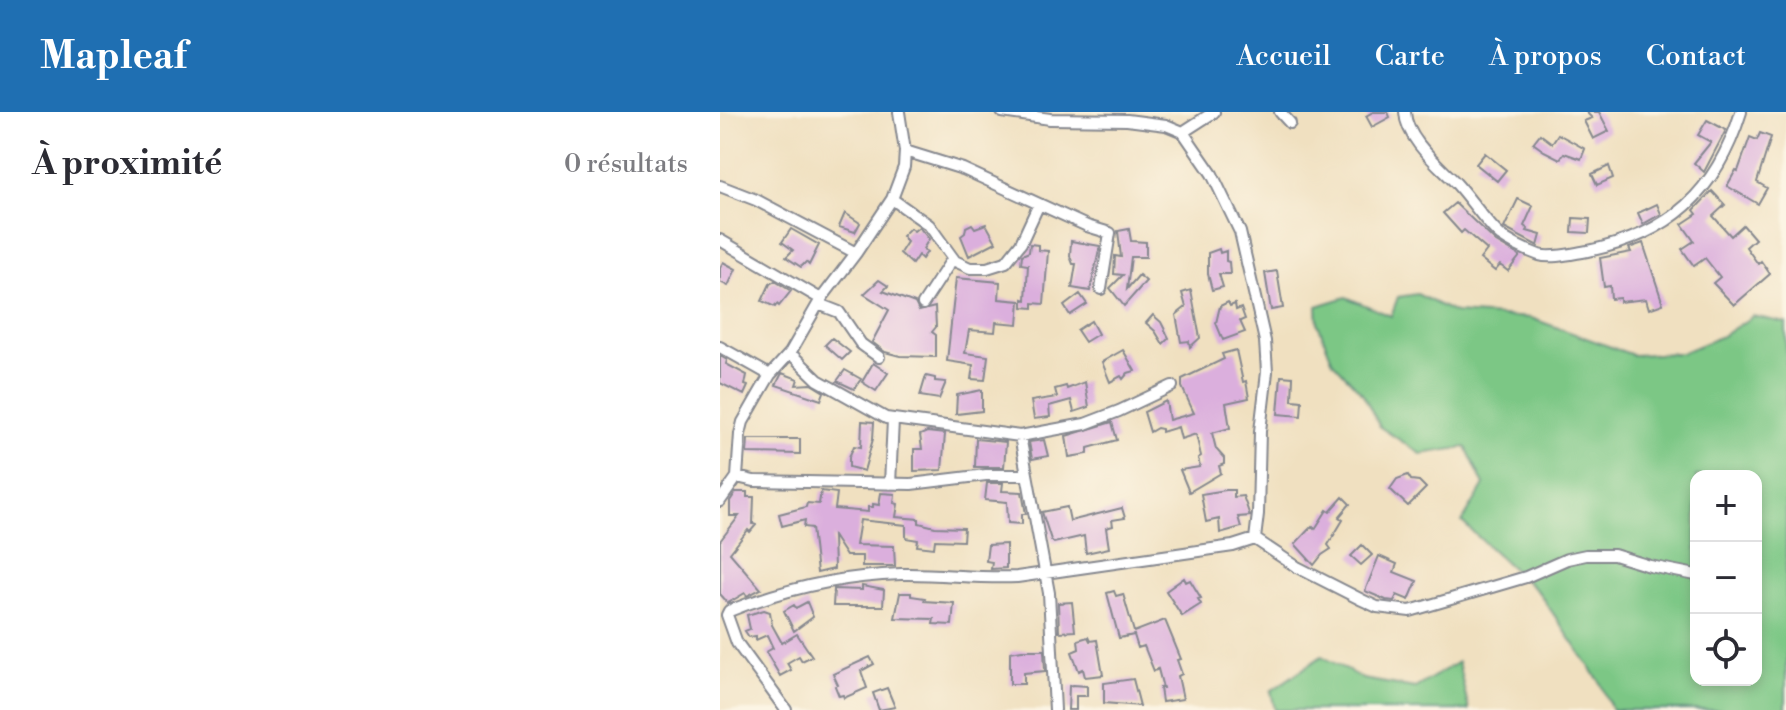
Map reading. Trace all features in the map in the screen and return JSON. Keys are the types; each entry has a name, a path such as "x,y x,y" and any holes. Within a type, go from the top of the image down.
{"street":[{"path":"720,501 737,477 743,422 770,375 790,353 821,299 892,199 904,167 905,151 899,112"},
{"path":"1002,112 1050,119 1127,120 1166,125 1183,132 1212,174 1240,232 1265,341 1267,372 1260,431 1255,539"},
{"path":"1183,132 1214,112"},
{"path":"1280,112 1290,123"},
{"path":"1405,112 1405,120 1414,136 1500,235 1542,256 1613,245 1669,221 1712,175 1732,139 1741,112"},
{"path":"905,151 963,169 1087,226 1110,233 1101,289"},
{"path":"720,186 756,200 856,253"},
{"path":"892,199 929,225 953,258 970,268 987,268 1006,262 1021,243 1039,204"},
{"path":"720,240 821,299"},
{"path":"923,304 953,258"},
{"path":"821,299 821,305 843,316 861,344 879,357"},
{"path":"720,347 770,375"},
{"path":"790,353 818,380 886,418 1020,436 1085,424 1172,386"},
{"path":"890,484 893,420"},
{"path":"1020,436 1046,573 1055,710"},
{"path":"737,477 754,481 890,484 950,481 986,475 1027,475"},
{"path":"786,710 737,643 724,614 773,593 836,579 903,574 986,579 1046,573 1233,546 1255,539"},
{"path":"1255,539 1297,567 1377,607 1410,611 1526,577 1567,559 1586,555 1614,555 1690,574"}],"green space":[{"path":"1417,294 1455,313 1531,318 1633,355 1681,353 1722,336 1753,316 1786,323 1786,710 1612,710 1600,682 1539,593 1462,522 1484,485 1466,447 1421,454 1380,427 1363,394 1333,362 1318,324 1317,306 1346,297 1391,316 1398,297"},
{"path":"1322,656 1363,679 1415,688 1458,662 1469,710 1275,710 1271,691"}],"building":[{"path":"1373,112 1388,112 1390,117 1372,127 1366,116"},
{"path":"1586,112 1599,112 1609,131 1593,139 1584,121 1592,118"},
{"path":"1707,120 1726,130 1704,172 1694,163 1711,142 1698,135"},
{"path":"1760,133 1771,137 1757,182 1767,188 1758,204 1727,186 1738,171 1750,137 1757,140"},
{"path":"1540,134 1552,143 1558,134 1585,149 1581,159 1564,153 1560,159 1544,151 1533,143"},
{"path":"1485,153 1506,170 1497,181 1476,164"},
{"path":"1609,166 1613,178 1597,185 1592,174"},
{"path":"1712,191 1725,205 1713,216 1731,236 1743,225 1755,239 1746,247 1770,274 1734,305 1713,283 1720,277 1705,258 1694,266 1682,249 1694,241 1682,224 1697,214 1694,210"},
{"path":"1518,199 1533,206 1524,226 1527,231 1541,235 1538,246 1504,228"},
{"path":"1455,203 1496,242 1520,256 1508,271 1500,265 1495,271 1480,259 1487,250 1464,230 1461,233 1443,213"},
{"path":"1657,204 1661,214 1643,224 1638,213"},
{"path":"845,213 860,223 855,232 839,227"},
{"path":"1573,218 1590,219 1589,233 1572,232"},
{"path":"972,224 975,228 986,224 996,242 969,256 961,236"},
{"path":"919,227 929,239 923,249 927,252 922,259 918,255 912,264 900,253 907,242 902,236 910,228 914,231"},
{"path":"791,229 819,245 809,265 806,262 801,267 786,257 793,250 782,242"},
{"path":"1129,229 1131,241 1146,242 1146,257 1131,257 1127,289 1139,275 1146,281 1124,306 1110,288 1123,275 1114,274 1115,256 1121,257 1118,231"},
{"path":"1071,241 1100,246 1090,291 1072,288 1076,264 1070,256"},
{"path":"1643,243 1663,304 1649,309 1646,299 1620,302 1620,298 1611,299 1610,286 1604,287 1600,258 1631,252 1629,248"},
{"path":"1030,244 1038,245 1038,250 1048,251 1044,304 1033,303 1033,308 1023,307 1028,265 1021,264 1022,255 1029,252"},
{"path":"1219,249 1220,253 1226,251 1230,274 1219,274 1223,287 1212,290 1208,253"},
{"path":"723,262 736,269 728,286 720,282"},
{"path":"1277,271 1283,308 1271,310 1265,273"},
{"path":"956,278 1000,282 999,299 1020,301 1018,324 996,322 995,332 969,330 965,353 988,356 985,380 971,379 973,365 947,361"},
{"path":"879,280 888,286 883,291 915,303 919,311 935,307 936,327 932,332 936,335 936,357 900,356 885,352 872,342 889,310 864,294"},
{"path":"775,281 791,291 775,307 762,301 770,284"},
{"path":"1191,290 1200,338 1190,347 1189,341 1181,342 1176,315 1186,307 1182,293"},
{"path":"1080,294 1087,304 1070,315 1064,306"},
{"path":"1228,302 1230,306 1235,304 1236,310 1241,308 1245,319 1240,321 1245,332 1223,340 1216,323 1220,306"},
{"path":"1153,315 1161,322 1169,338 1163,344 1146,323"},
{"path":"1091,321 1098,334 1085,342 1077,330"},
{"path":"832,338 850,352 842,360 825,345"},
{"path":"1123,350 1135,371 1123,379 1121,376 1110,382 1102,362"},
{"path":"1236,350 1249,398 1226,403 1230,428 1212,433 1216,449 1224,458 1224,464 1219,466 1221,473 1189,492 1180,470 1200,467 1196,434 1181,439 1178,427 1162,432 1157,428 1150,432 1144,412 1166,401 1169,420 1194,413 1182,387 1182,379 1224,359 1222,354"},
{"path":"720,356 727,360 726,364 747,375 745,385 748,386 744,395 720,383"},
{"path":"873,363 888,373 876,391 862,382"},
{"path":"845,370 861,379 854,389 837,381"},
{"path":"782,373 798,379 796,385 811,384 824,392 821,400 776,385"},
{"path":"926,376 946,382 939,399 920,396"},
{"path":"1281,376 1293,377 1292,400 1302,401 1301,416 1278,414"},
{"path":"1085,382 1089,407 1074,412 1071,400 1049,406 1050,417 1034,419 1031,401 1057,397 1055,389 1066,386 1067,389"},
{"path":"982,390 982,411 956,414 957,395"},
{"path":"862,421 874,422 873,439 864,471 849,467 854,446 861,447"},
{"path":"1112,422 1117,440 1088,448 1088,454 1069,457 1066,436"},
{"path":"927,432 945,434 942,470 914,471 914,449 922,449 920,435"},
{"path":"748,439 800,439 800,454 747,453"},
{"path":"976,439 1006,442 1004,467 975,467"},
{"path":"1044,440 1048,456 1032,459 1029,442"},
{"path":"1408,475 1426,488 1408,506 1390,489 1397,479"},
{"path":"987,483 1003,483 1002,491 1022,492 1026,514 1022,514 1022,524 1008,523 1007,502 985,500"},
{"path":"1234,490 1234,497 1243,496 1250,516 1238,517 1241,527 1220,533 1219,519 1206,522 1201,494"},
{"path":"821,491 837,493 835,509 868,512 868,507 879,505 881,493 895,494 894,503 898,504 896,517 919,519 919,523 935,527 964,528 963,541 935,540 934,548 917,546 918,540 906,538 906,525 860,520 856,545 894,546 895,566 862,566 862,556 846,556 833,536 834,569 817,573 812,528 804,527 805,520 782,526 779,514 806,507 807,503 819,504"},
{"path":"736,492 747,492 747,497 754,497 753,524 756,525 750,532 748,530 730,553 761,589 747,596 745,593 728,603 720,594 720,541 739,516 730,516 730,501"},
{"path":"1343,497 1350,504 1339,517 1343,520 1328,545 1331,549 1314,565 1295,544 1312,526 1315,529 1327,510 1330,512"},
{"path":"1067,507 1070,521 1122,508 1125,518 1112,520 1113,526 1106,528 1109,548 1086,553 1084,536 1054,543 1051,540 1042,512"},
{"path":"1006,544 1006,568 991,569 992,562 986,561 988,545"},
{"path":"1362,545 1372,555 1361,565 1351,556"},
{"path":"1379,556 1397,564 1394,572 1417,581 1409,600 1397,595 1394,601 1386,600 1365,591"},
{"path":"1184,578 1186,582 1190,580 1201,598 1198,599 1201,604 1182,616 1166,591"},
{"path":"862,586 884,590 883,606 833,606 834,589 862,590"},
{"path":"1114,591 1116,596 1123,594 1134,632 1165,620 1181,659 1177,660 1182,674 1178,676 1183,699 1162,702 1160,688 1163,688 1158,669 1154,671 1144,646 1138,648 1134,635 1119,638 1107,593"},
{"path":"900,593 911,593 911,596 925,598 924,601 954,603 952,625 933,624 934,619 895,618"},
{"path":"807,602 813,617 794,631 784,611"},
{"path":"1072,602 1075,631 1059,632 1058,603"},
{"path":"764,610 770,612 772,625 782,643 797,634 812,656 802,661 799,656 787,663 791,670 780,676 766,652 773,648 767,635 756,640 756,636 749,637 745,631 750,629 747,615"},
{"path":"1088,637 1090,641 1097,640 1103,675 1085,677 1083,669 1079,671 1072,652 1079,649 1078,640"},
{"path":"1044,650 1045,671 1024,673 1024,684 1010,684 1010,652"},
{"path":"870,657 874,664 861,671 867,688 844,698 843,695 839,696 833,674"},
{"path":"1133,679 1140,706 1104,703 1104,683"},
{"path":"1069,686 1087,686 1087,696 1076,696 1076,710 1068,710"},
{"path":"887,688 895,707 879,710 873,693"}]}
